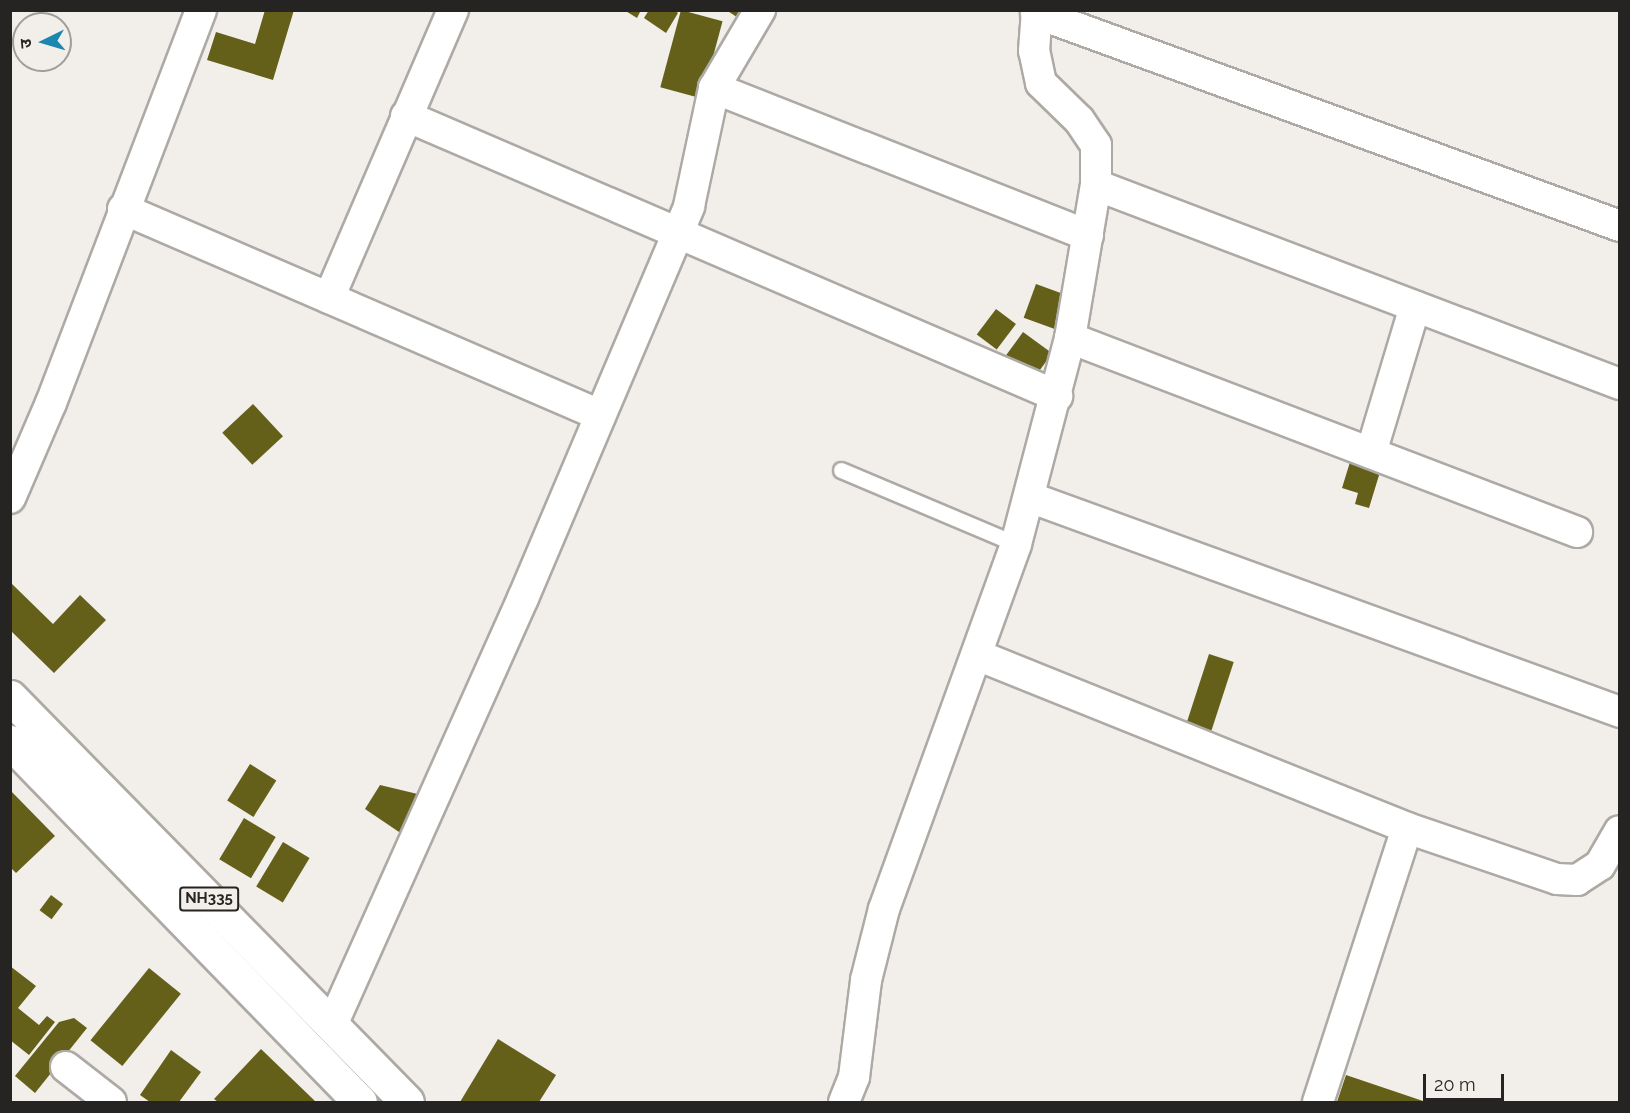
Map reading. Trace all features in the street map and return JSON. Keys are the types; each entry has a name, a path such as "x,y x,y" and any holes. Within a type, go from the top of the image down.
{"highway":[{"name":"NH335","path":"10,697 407,1102"},
{"name":"NH335","path":"10,742 350,1099"}],"street":[{"path":"10,498 51,403 123,209 201,10"},
{"path":"329,298 453,10"},
{"path":"332,1025 600,416 677,234 697,175 702,131 714,88 760,10"},
{"path":"844,1102 854,1077 866,980 884,909 1016,544 1057,396 1070,338 1096,185 1096,145 1079,120 1041,83 1034,51 1036,12 1620,226"},
{"path":"714,88 1088,235"},
{"path":"406,116 1057,396"},
{"path":"1096,185 1620,384"},
{"path":"123,209 600,416"},
{"path":"1371,453 1415,306"},
{"path":"1070,338 1577,532"},
{"path":"1029,497 1620,712"},
{"path":"977,655 1407,828 1557,879 1577,880 1600,865 1620,831"},
{"path":"1318,1102 1407,828"},
{"path":"75,1084 111,1102"}],"lane":[{"path":"842,470 1016,544"}],"building":[{"path":"265,10 294,10 273,80 207,60 216,32 255,44"},
{"path":"624,10 641,10 637,18"},
{"path":"649,10 674,10 678,13 666,33 644,18"},
{"path":"681,10 723,21 702,98 660,87"},
{"path":"726,10 745,10 740,19"},
{"path":"1036,284 1075,298 1062,332 1024,318"},
{"path":"996,309 1016,324 997,350 977,335"},
{"path":"1023,332 1052,353 1031,382 1002,361"},
{"path":"253,404 283,436 252,465 222,433"},
{"path":"1350,462 1380,472 1369,508 1355,504 1358,493 1342,488"},
{"path":"10,582 53,624 80,595 106,620 54,673 10,630"},
{"path":"1209,654 1234,662 1211,731 1187,722"},
{"path":"250,764 276,780 254,817 227,800"},
{"path":"380,785 426,796 402,834 365,809"},
{"path":"10,790 55,836 16,873 10,867"},
{"path":"244,818 276,837 251,878 219,859"},
{"path":"283,842 310,858 283,903 256,887"},
{"path":"51,895 63,904 52,919 40,910"},
{"path":"10,966 36,986 18,1008 39,1025 47,1016 55,1022 29,1055 10,1040"},
{"path":"149,968 181,994 122,1066 90,1040"},
{"path":"74,1018 87,1028 35,1093 15,1076 59,1022"},
{"path":"498,1039 556,1075 539,1102 460,1102"},
{"path":"261,1049 316,1102 218,1102 214,1099"},
{"path":"171,1050 201,1072 179,1102 150,1102 140,1095"},
{"path":"1346,1075 1426,1102 1337,1102"}]}
